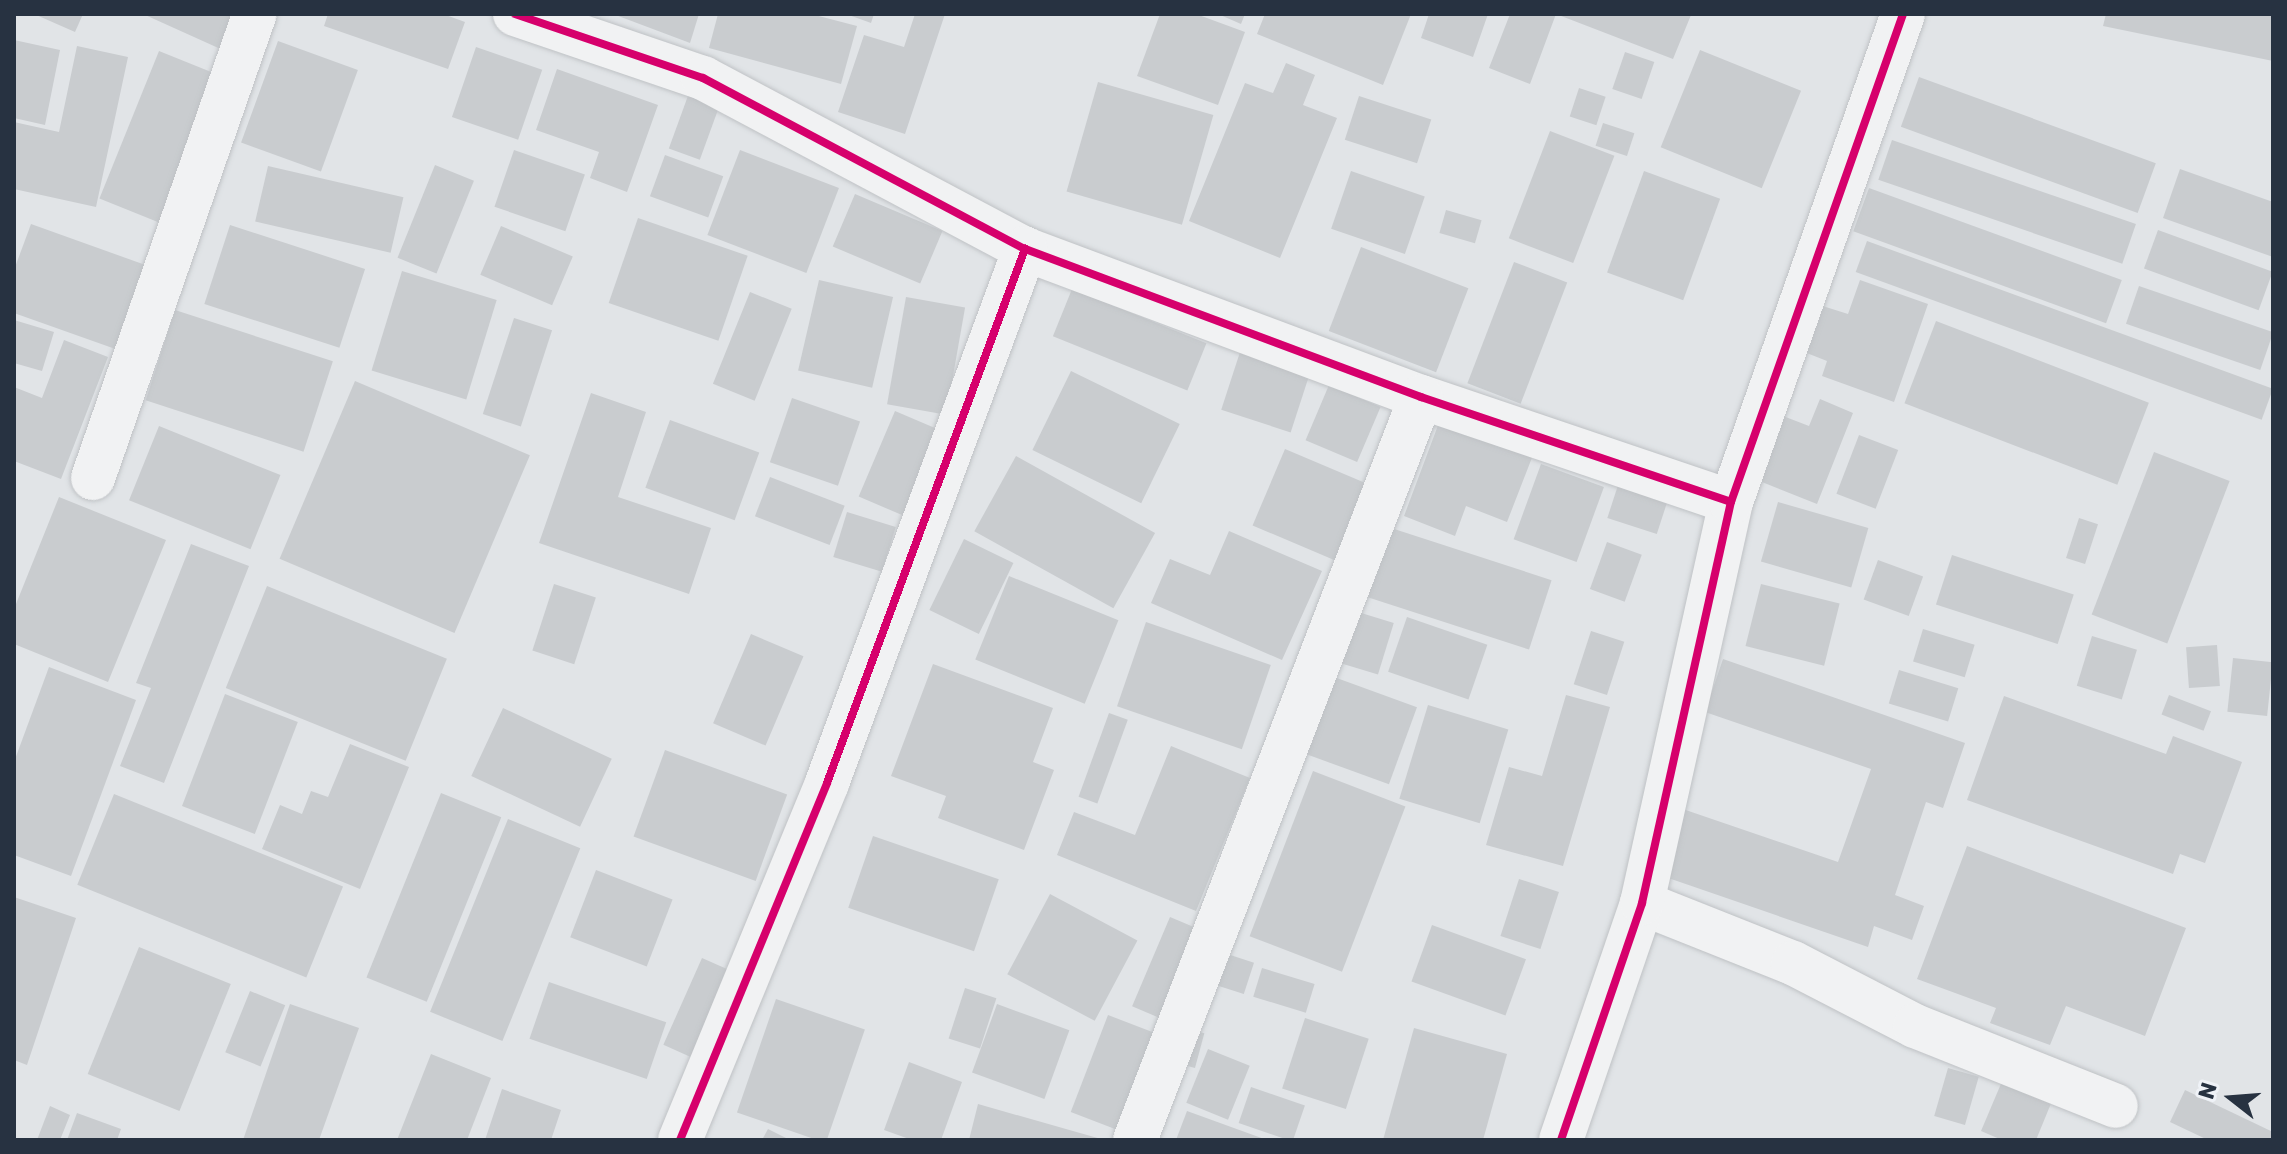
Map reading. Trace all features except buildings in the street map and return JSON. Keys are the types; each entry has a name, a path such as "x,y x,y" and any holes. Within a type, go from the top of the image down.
{"street":[{"path":"93,478 255,14"},
{"path":"515,14 703,78 1025,249 1421,397 1731,502"},
{"path":"1561,1140 1642,903 1731,502 1903,14"},
{"path":"680,1140 827,783 1025,249"},
{"path":"1135,1140 1421,397"},
{"path":"1642,903 1793,963 1915,1026 2116,1106"}],"cycle path":[{"path":"515,14 703,78 1025,249 1421,397 1731,502"},
{"path":"1561,1140 1642,903 1731,502 1903,14"},
{"path":"680,1140 827,783 1025,249"}]}
